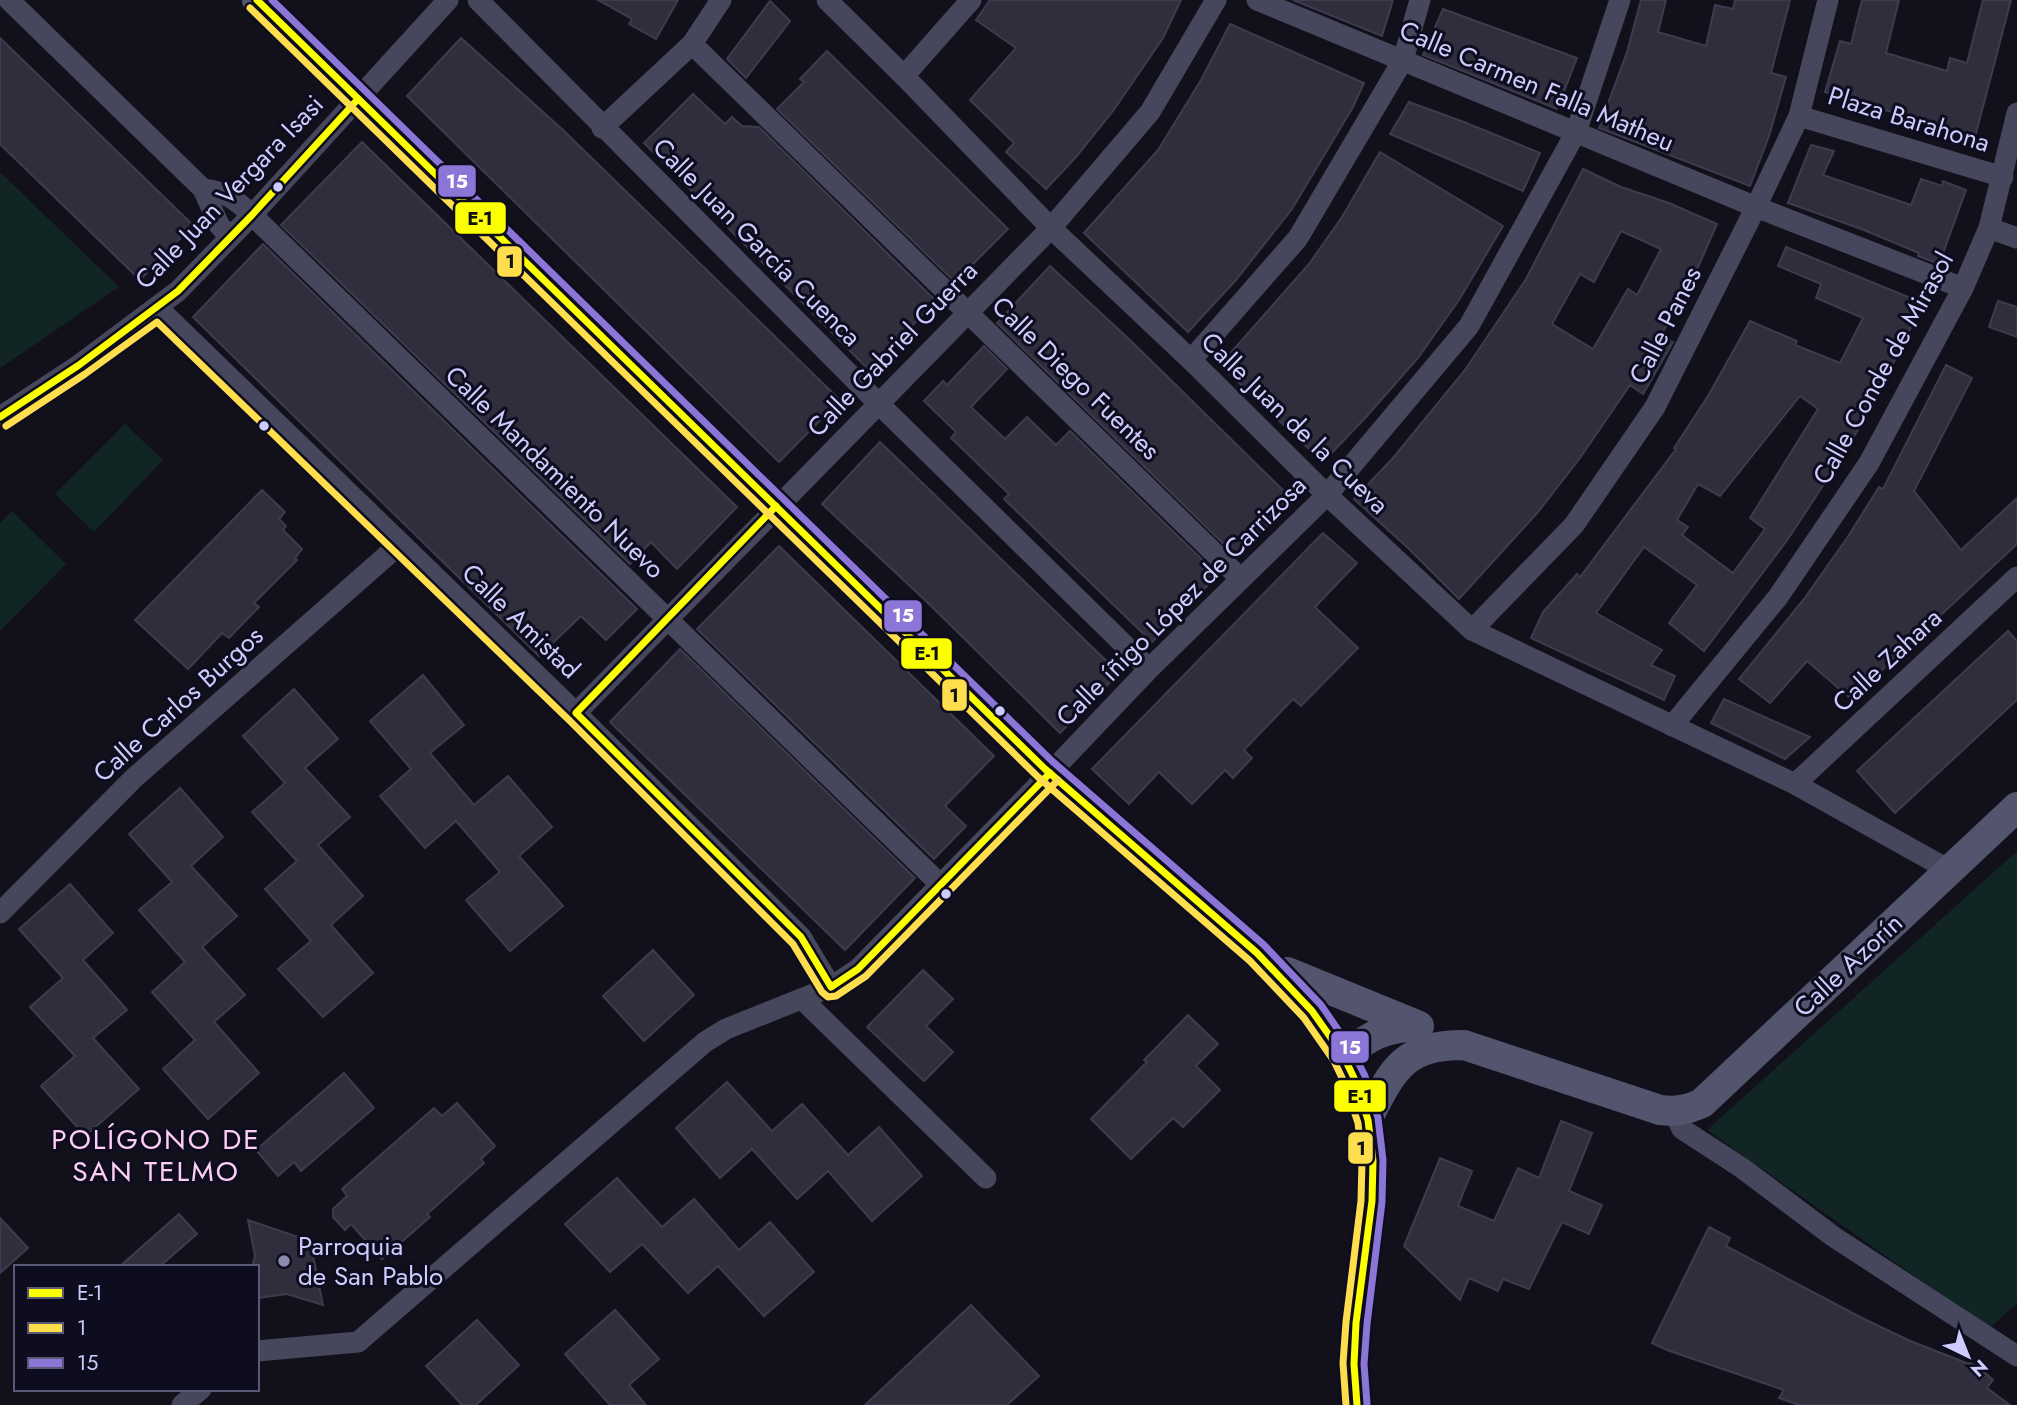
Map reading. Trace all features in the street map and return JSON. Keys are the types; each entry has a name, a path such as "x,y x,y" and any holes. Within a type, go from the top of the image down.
{"street":[{"path":"9,0 203,189 219,225 230,237"},
{"path":"257,0 1050,773 1269,963 1303,998 1344,1056 1368,1118 1375,1172 1355,1333 1353,1380 1357,1405"},
{"name":"Calle Juan Vergara Isasi","path":"0,417 79,365 178,291 252,215 448,0"},
{"name":"Calle Juan García Cuenca","path":"478,0 602,128 1149,669"},
{"path":"602,128 692,44 721,0"},
{"name":"Calle Juan de la Cueva","path":"827,0 1051,228 1191,360 1327,495 1472,630 1795,784 1949,870"},
{"path":"904,76 971,0"},
{"name":"Calle Gabriel Guerra","path":"576,713 1051,228 1150,112 1216,0"},
{"name":"Calle Carmen Falla Matheu","path":"1257,0 1756,207"},
{"path":"1191,360 1298,238 1403,60 1420,0"},
{"name":"Calle íñigo López de Carrizosa","path":"1050,773 1149,669 1327,495 1469,326 1576,132 1620,0"},
{"name":"Calle Panes","path":"1472,630 1574,524 1655,407 1799,116 1828,0"},
{"name":"Calle Diego Fuentes","path":"692,44 1240,578"},
{"name":"Calle Conde de Mirasol","path":"1672,726 1778,597 1869,463 1962,288 1989,228 2008,173 2017,113"},
{"name":"Plaza Barahona","path":"1799,116 2008,173"},
{"name":"Calle Mandamiento Nuevo","path":"203,189 219,190 252,215 940,885"},
{"path":"1756,207 1962,288"},
{"path":"1989,228 2017,238"},
{"name":"Calle Amistad","path":"158,308 576,713 801,937 831,986"},
{"name":"Calle Carlos Burgos","path":"0,913 134,778 400,544"},
{"name":"Calle Zahara","path":"1795,784 2017,577"},
{"path":"259,1351 358,1342 705,1042 726,1029 831,986 858,969 1050,773"},
{"name":"Calle Azorín","path":"1674,1112 1689,1110 1702,1103 2017,807"},
{"path":"1269,963 1300,979 1419,1026 1444,1033 1464,1045 1660,1110 1674,1112 1682,1129 1742,1168 1834,1237 2017,1356"},
{"path":"802,999 986,1178"},
{"path":"1344,1056 1377,1032 1396,1027 1419,1026"},
{"path":"1368,1118 1388,1079 1404,1061 1441,1045 1464,1045"},
{"path":"1344,1056 1379,1063 1404,1061"},
{"path":"182,1405 199,1391"}],"green space":[{"path":"0,172 119,287 0,368"},
{"path":"125,424 163,460 94,532 55,494"},
{"path":"12,511 66,564 0,631 0,523"},
{"path":"2017,851 2017,1303 1989,1329 1707,1130"}],"building":[{"path":"598,0 678,0 656,39 629,24 632,19"},
{"path":"990,0 1181,0 1163,38 1113,111 1046,189 1006,152 1014,143 970,100 1016,48 976,20"},
{"path":"1293,0 1393,0 1382,36"},
{"path":"1641,0 1666,0 1658,32 1706,46 1715,5 1733,9 1735,0 1790,0 1771,73 1786,77 1769,136 1750,186 1599,128 1627,52"},
{"path":"1862,0 1899,0 1886,53 1947,71 1950,58 1967,63 1983,0 2011,0 1975,137 1825,92 1840,41 1851,44"},
{"path":"770,1 790,21 746,78 727,59"},
{"path":"1443,9 1577,58 1557,109 1423,55"},
{"path":"1230,24 1364,83 1353,107 1292,209 1236,280 1188,332 1084,233 1158,150 1201,80"},
{"path":"0,38 193,225 140,280 0,144"},
{"path":"461,38 563,130 840,400 779,462 407,96"},
{"path":"827,51 1008,229 955,282 777,109 804,82 800,79"},
{"path":"693,94 725,124 732,117 742,126 759,127 936,301 869,370 644,143"},
{"path":"1409,102 1540,153 1523,191 1390,134"},
{"path":"362,142 737,507 677,569 651,542 630,564 281,225"},
{"path":"1811,145 1834,151 1823,175 1911,205 1921,179 1942,186 1943,181 1966,190 1939,264 1864,230 1788,203"},
{"path":"1380,152 1503,226 1459,300 1418,358 1323,462 1220,365 1309,264 1342,217"},
{"path":"1583,169 1621,187 1669,203 1717,224 1691,283 1661,335 1673,342 1643,394 1630,385 1580,458 1538,512 1459,599 1354,499 1393,458 1465,370 1526,279","holes":["1621,231 1661,249 1637,295 1628,289 1593,349 1552,324 1580,274 1594,282"]},
{"path":"263,244 637,609 606,640 581,616 539,656 193,317"},
{"path":"1786,247 1923,303 1874,402 1845,452 1788,539 1704,651 1669,623 1697,585 1644,547 1596,613 1662,650 1651,665 1675,676 1664,700 1531,638 1543,612 1577,574 1580,577 1676,449 1674,448 1708,396 1750,321 1797,341 1795,345 1840,363 1863,318 1816,298 1821,284 1778,266","holes":["1800,396 1818,409 1750,518 1765,529 1733,573 1682,535 1688,527 1677,520 1698,484 1720,496"]},
{"path":"1050,266 1131,341 1293,500 1237,557 997,323"},
{"path":"1998,301 2017,307 2017,337 1989,327"},
{"path":"984,346 1007,369 971,407 1005,439 1027,417 1056,445 1070,431 1218,575 1152,642 1004,499 1009,494 951,438 956,432 924,401 943,381 947,385"},
{"path":"1946,365 1972,378 1914,491 1961,550 2017,498 2017,544 1851,699 1807,661 1770,703 1739,679 1804,599 1879,487 1883,489"},
{"path":"880,442 1119,673 1060,733 925,600 822,504"},
{"path":"262,490 285,512 279,519 286,526 283,530 302,549 295,558 297,560 254,603 259,607 229,638 222,633 188,669 135,620"},
{"path":"1323,533 1357,563 1315,607 1358,648 1301,706 1293,699 1244,750 1252,758 1233,778 1225,770 1192,804 1159,772 1129,804 1092,769"},
{"path":"779,546 994,756 945,806 966,826 934,859 697,629"},
{"path":"2008,631 2017,641 2017,700 1895,813 1857,771"},
{"path":"680,649 915,878 845,950 610,722"},
{"path":"423,675 464,725 430,753 474,805 508,776 552,827 519,856 563,906 510,951 466,900 500,872 456,821 425,848 380,796 411,769 370,721"},
{"path":"294,689 338,739 305,768 350,817 318,845 363,896 331,925 373,973 323,1017 278,969 311,941 265,889 297,861 252,812 285,783 243,736"},
{"path":"1724,699 1810,737 1785,759 1711,723"},
{"path":"180,788 223,837 191,866 237,916 202,947 245,995 214,1022 259,1073 208,1119 163,1069 195,1040 152,992 185,962 139,910 172,882 129,834"},
{"path":"70,884 113,933 83,960 127,1010 93,1038 139,1089 85,1136 41,1086 75,1056 30,1007 63,978 19,929"},
{"path":"653,950 694,995 644,1041 603,996"},
{"path":"923,970 953,999 926,1026 953,1052 924,1081 867,1027"},
{"path":"1188,1015 1218,1044 1196,1066 1220,1090 1183,1127 1173,1118 1131,1159 1091,1119"},
{"path":"344,1073 374,1108 301,1171 294,1162 278,1176 256,1150"},
{"path":"727,1082 772,1131 802,1104 848,1155 879,1127 922,1176 872,1221 828,1171 797,1199 752,1149 720,1178 676,1128"},
{"path":"457,1103 495,1146 481,1159 484,1163 427,1214 430,1217 382,1259 351,1224 345,1230 333,1217 333,1209 347,1196 342,1189 434,1108 442,1116"},
{"path":"1561,1121 1592,1133 1569,1191 1602,1205 1589,1234 1562,1222 1529,1289 1503,1279 1498,1291 1469,1278 1460,1300 1404,1246 1440,1158 1472,1171 1458,1206 1494,1221 1518,1168 1539,1178"},
{"path":"617,1178 662,1227 694,1199 739,1250 770,1222 814,1272 764,1316 718,1266 688,1293 642,1244 610,1272 565,1224"},
{"path":"179,1214 197,1234 161,1265 121,1265"},
{"path":"0,1218 28,1248 0,1273"},
{"name":"Parroquia de San Pablo","path":"248,1220 310,1241 323,1305 287,1294 259,1298 259,1265 253,1265 255,1256"},
{"path":"1709,1227 1730,1238 1726,1246 1860,1317 1908,1340 1969,1364 1971,1361 1993,1380 1987,1388 2010,1405 1799,1405 1779,1398 1784,1390 1652,1343"},
{"path":"971,1305 1039,1376 1007,1405 865,1405"},
{"path":"615,1310 659,1359 629,1385 646,1405 610,1405 565,1354"},
{"path":"477,1320 519,1365 476,1405 462,1405 426,1366"}],"transit line":[{"name":"E-1","path":"257,0 1045,769 1257,953 1312,1011 1343,1055 1355,1080 1368,1120 1373,1161 1372,1201 1356,1323 1354,1364 1357,1405"},
{"name":"15","path":"272,0 1052,761 1264,945 1321,1005 1352,1050 1365,1076 1378,1118 1383,1160 1382,1202 1364,1364 1367,1404"},
{"name":"1","path":"250,8 1038,777 1250,961 1304,1018 1334,1061 1358,1123 1362,1161 1361,1201 1346,1322 1343,1363 1346,1405"},
{"name":"E-1","path":"0,417 79,365 178,291 358,99"},
{"name":"1","path":"6,426 157,322 569,720 793,944 822,992 828,997 836,996 866,976 1058,780"},
{"name":"E-1","path":"776,506 576,713 801,937 831,987 858,969 1050,773"}],"place":[{"name":"Parroquia de San Pablo","path":"284,1261"}],"district":[{"name":"POLÍGONO DE SAN TELMO","path":"156,1155"}]}
